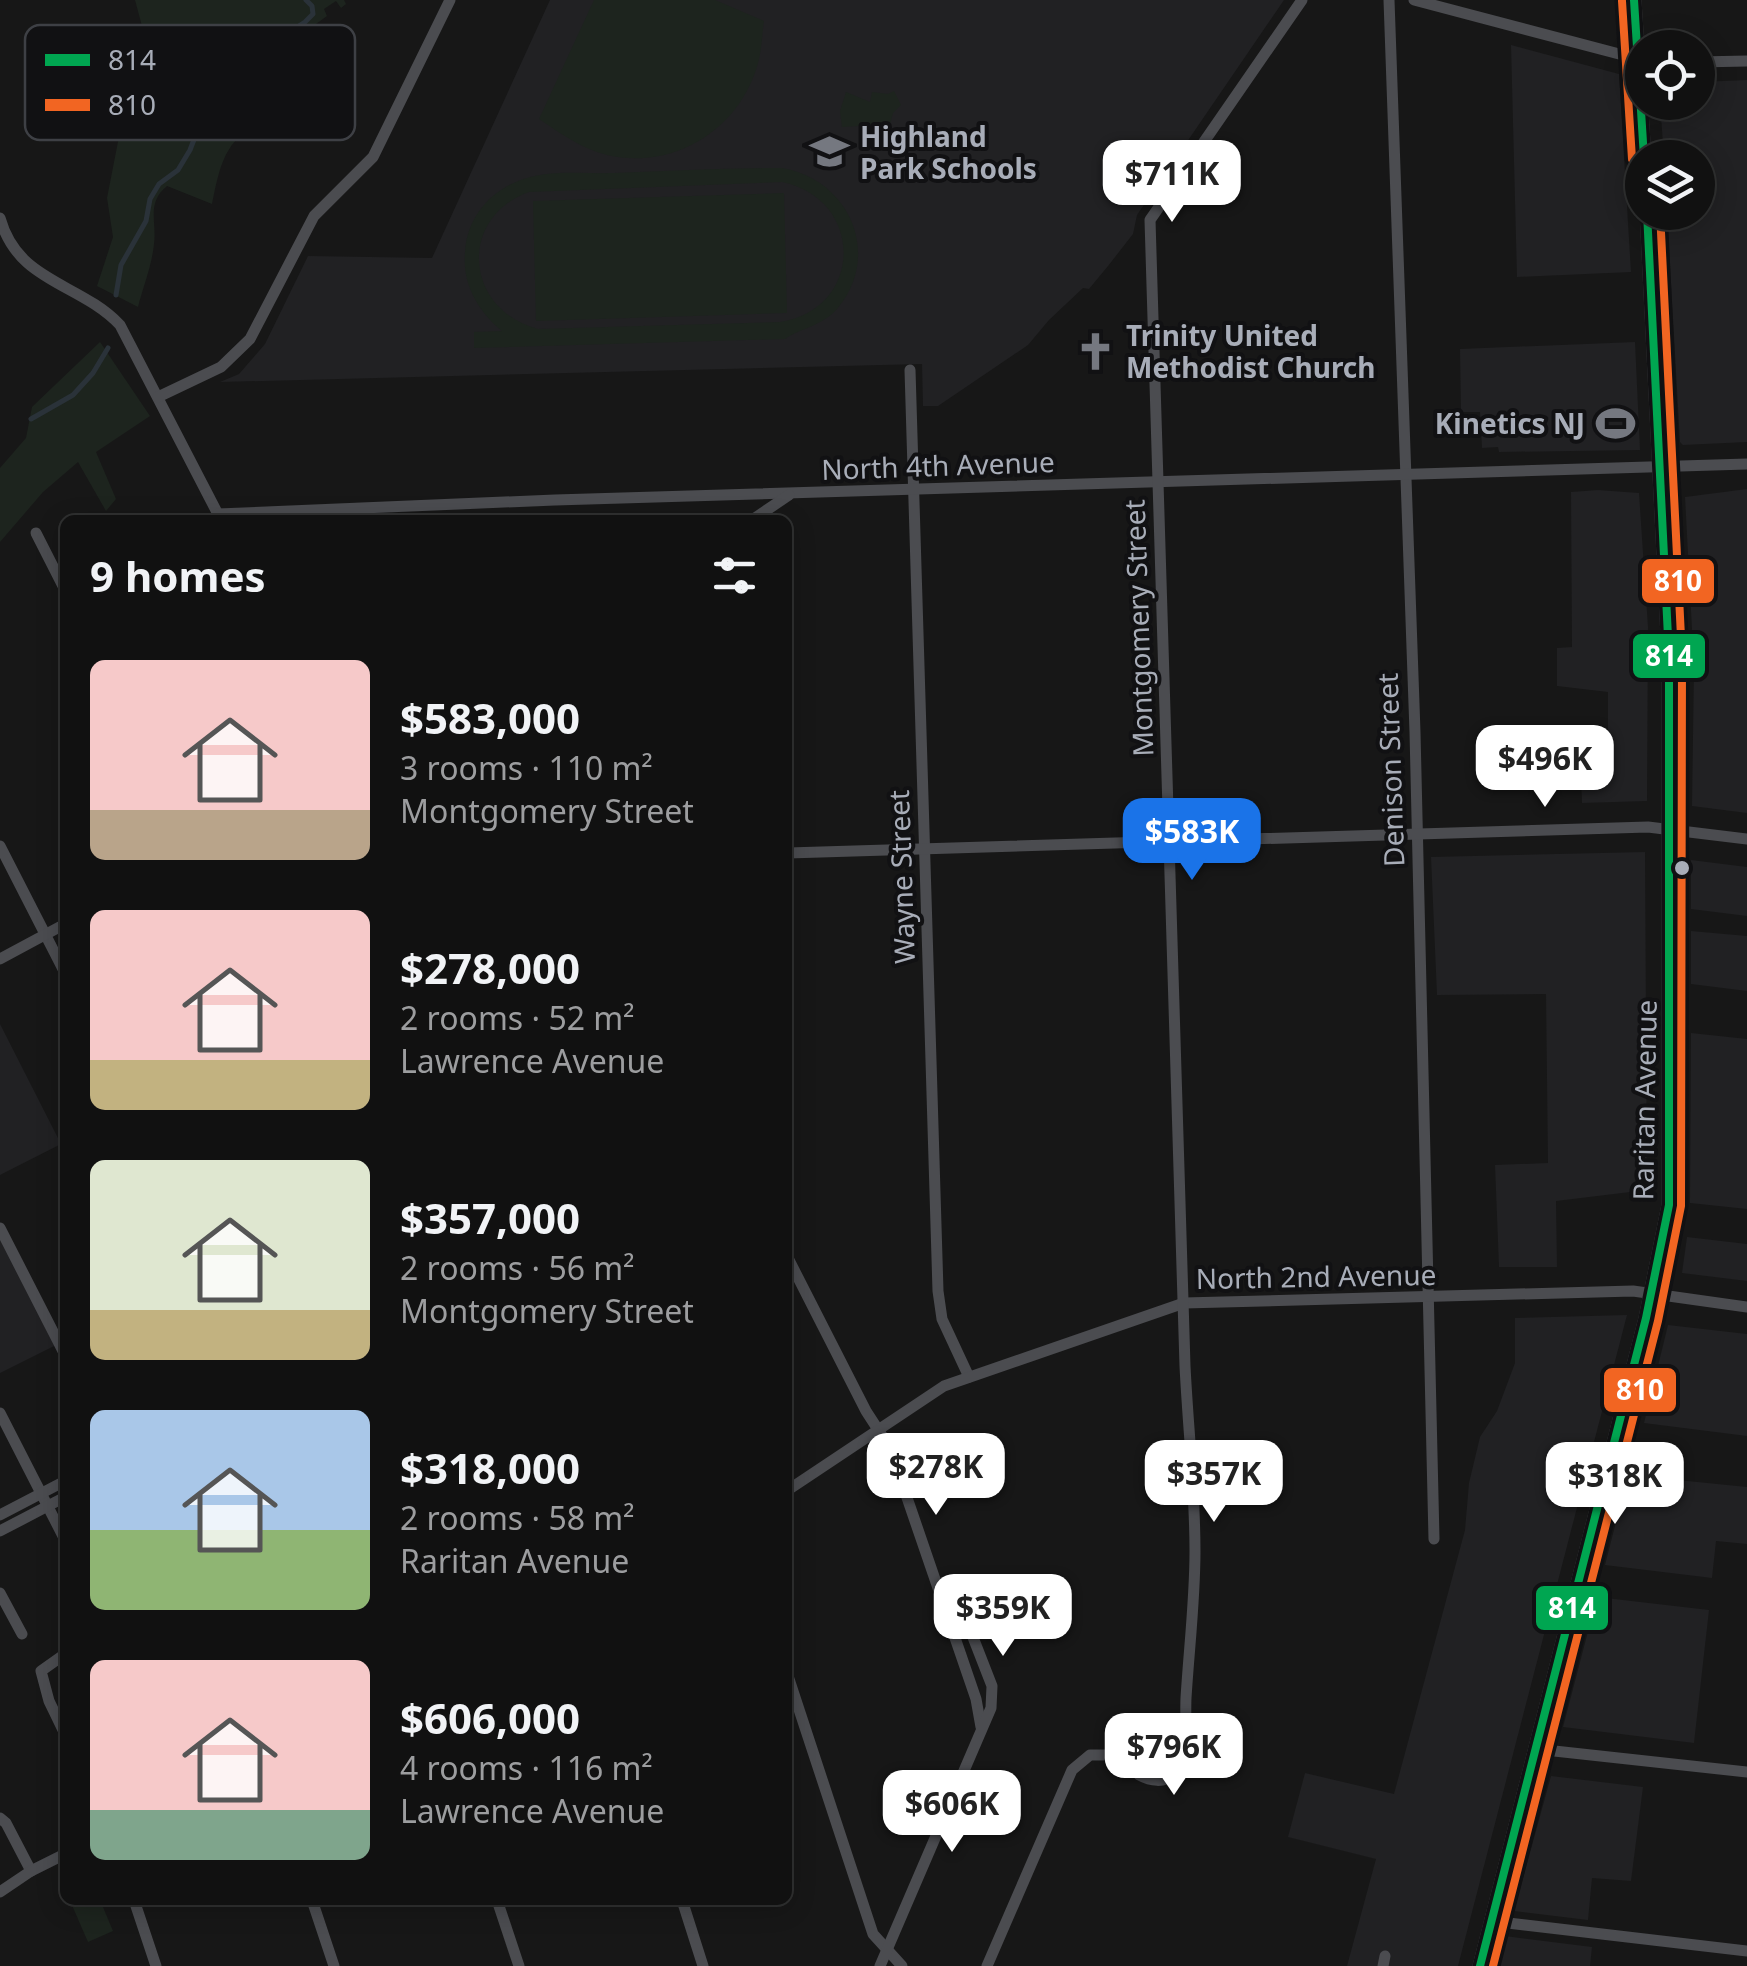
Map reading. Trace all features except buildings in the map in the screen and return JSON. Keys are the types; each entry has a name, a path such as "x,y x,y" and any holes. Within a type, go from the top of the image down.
{"main road":[{"path":"1634,0 1638,30"},
{"name":"Raritan Avenue","path":"1480,1966 1651,1295 1669,1204 1669,656 1648,230"}],"street":[{"path":"158,397 221,366 250,340 314,216 373,158 450,0"},
{"name":"Montgomery Street","path":"1130,1755 1139,1775 1156,1781 1174,1775 1181,1758 1195,1547 1150,220 1302,0"},
{"name":"Denison Street","path":"1390,0 1417,834 1434,1539"},
{"path":"1414,0 1625,56"},
{"path":"1715,61 1747,60"},
{"path":"0,218 9,242 23,261 37,273 104,308 120,325 218,515"},
{"name":"Wayne Street","path":"910,370 938,1290 942,1318 968,1376"},
{"name":"North 4th Avenue","path":"258,515 554,500 1747,464"},
{"path":"759,515 789,495"},
{"path":"36,533 60,580"},
{"path":"792,853 1648,827 1747,839"},
{"path":"0,846 60,963"},
{"path":"0,959 60,926"},
{"path":"0,1228 60,1345"},
{"path":"792,1266 890,1448 976,1700 981,1727"},
{"name":"North 2nd Avenue","path":"792,1487 944,1386 1184,1304 1634,1291 1747,1307"},
{"path":"0,1414 60,1530"},
{"path":"0,1515 60,1484"},
{"path":"0,1531 60,1500"},
{"path":"0,1593 22,1634"},
{"path":"880,1966 991,1708 992,1686 970,1627 946,1610"},
{"path":"60,1658 41,1671 60,1723"},
{"path":"792,1688 873,1934 902,1966"},
{"path":"986,1966 1072,1770 1090,1755 1130,1755 1142,1734 1184,1720"},
{"path":"1536,1749 1747,1772"},
{"path":"0,1818 30,1872"},
{"path":"0,1892 60,1857"},
{"path":"136,1905 156,1966"},
{"path":"314,1905 334,1966"},
{"path":"499,1905 518,1966"},
{"path":"684,1905 703,1966"},
{"path":"1492,1921 1747,1950"}],"shaded area":[{"path":"135,0 344,0 346,4 341,8 336,1 324,9 327,16 315,25 142,25"},
{"name":"Highland Park Schools","path":"550,0 1284,0 1137,215 1133,234 1089,289 1083,288 1028,345 938,406 923,406 922,364 220,382 239,374 265,344 308,256 432,258"},
{"path":"594,0 715,0 764,21 759,59 738,105 703,138 681,150 633,158 589,149 539,119"},
{"path":"1511,45 1619,74 1625,230 1628,230 1631,272 1517,277"},
{"path":"1747,80 1747,442 1683,445 1668,230 1715,230 1715,140 1663,140 1661,120 1715,120 1715,81"},
{"path":"894,91 901,105 890,124 842,127 840,111 846,92 870,102 872,92"},
{"path":"118,140 236,140 224,160 212,204 167,186 161,192 154,206 153,252 138,307 97,286 113,237 107,198"},
{"path":"782,168 825,187 852,222 857,266 851,288 825,319 785,339 474,348 474,332 502,331 479,306 469,286 465,264 467,240 480,210 506,187 552,174","holes":["782,182 809,192 829,209 840,230 844,253 839,276 827,297 808,313 780,322 538,329 514,319 496,303 484,284 479,263 481,242 490,222 506,205 529,192"]},
{"path":"784,193 787,313 536,321 533,201"},
{"path":"100,342 150,416 96,452 116,499 106,511 78,462 43,492 0,542 0,468 26,438 32,407"},
{"path":"1635,342 1640,450 1499,452 1498,447 1482,448 1480,412 1461,412 1460,349"},
{"path":"1747,489 1747,813 1692,806 1694,667 1685,497"},
{"path":"1571,492 1639,493 1648,627 1647,801 1582,803 1581,780 1608,779 1608,692 1557,686 1557,648 1572,647"},
{"path":"1645,852 1647,1190 1556,1201 1557,1267 1499,1267 1495,1165 1548,1163 1546,994 1437,995 1431,857"},
{"path":"1691,860 1747,867 1747,916 1691,909"},
{"path":"1691,931 1747,936 1747,991 1691,984"},
{"path":"0,1024 60,1145 0,1175"},
{"path":"1691,1033 1747,1039 1747,1209 1690,1203"},
{"path":"0,1224 58,1344 0,1373"},
{"path":"1687,1237 1747,1244 1747,1281 1682,1273"},
{"path":"1627,1315 1458,1966 1347,1966 1376,1859 1288,1837 1305,1773 1394,1794 1465,1530 1469,1483 1480,1437 1497,1411 1515,1363 1515,1318"},
{"path":"1668,1325 1747,1334 1747,1436 1644,1423"},
{"path":"1628,1475 1747,1487 1747,1544 1716,1541 1712,1578 1605,1565"},
{"path":"1597,1597 1709,1610 1694,1743 1563,1727"},
{"path":"1551,1776 1643,1787 1631,1881 1592,1878 1588,1920 1514,1911"},
{"path":"72,1905 102,1905 113,1931 88,1942"},
{"path":"1505,1936 1592,1947 1590,1966 1498,1966"}],"waterway":[{"path":"300,25 313,14 306,0"},
{"path":"116,295 121,265 146,221 150,199 159,184 178,170 194,140"},
{"path":"31,419 73,395 108,348"}],"transit line":[{"name":"814","path":"1634,0 1643,140"},
{"name":"810","path":"1622,1 1631,140"},
{"name":"814","path":"1480,1966 1646,1318 1669,1205 1669,657 1648,230"},
{"name":"810","path":"1493,1966 1658,1321 1681,1206 1682,657 1661,230"}],"place":[{"name":"Highland Park Schools","path":"830,152"},
{"name":"Trinity United Methodist Church","path":"1096,351"},
{"name":"Kinetics NJ","path":"1615,423"}]}
